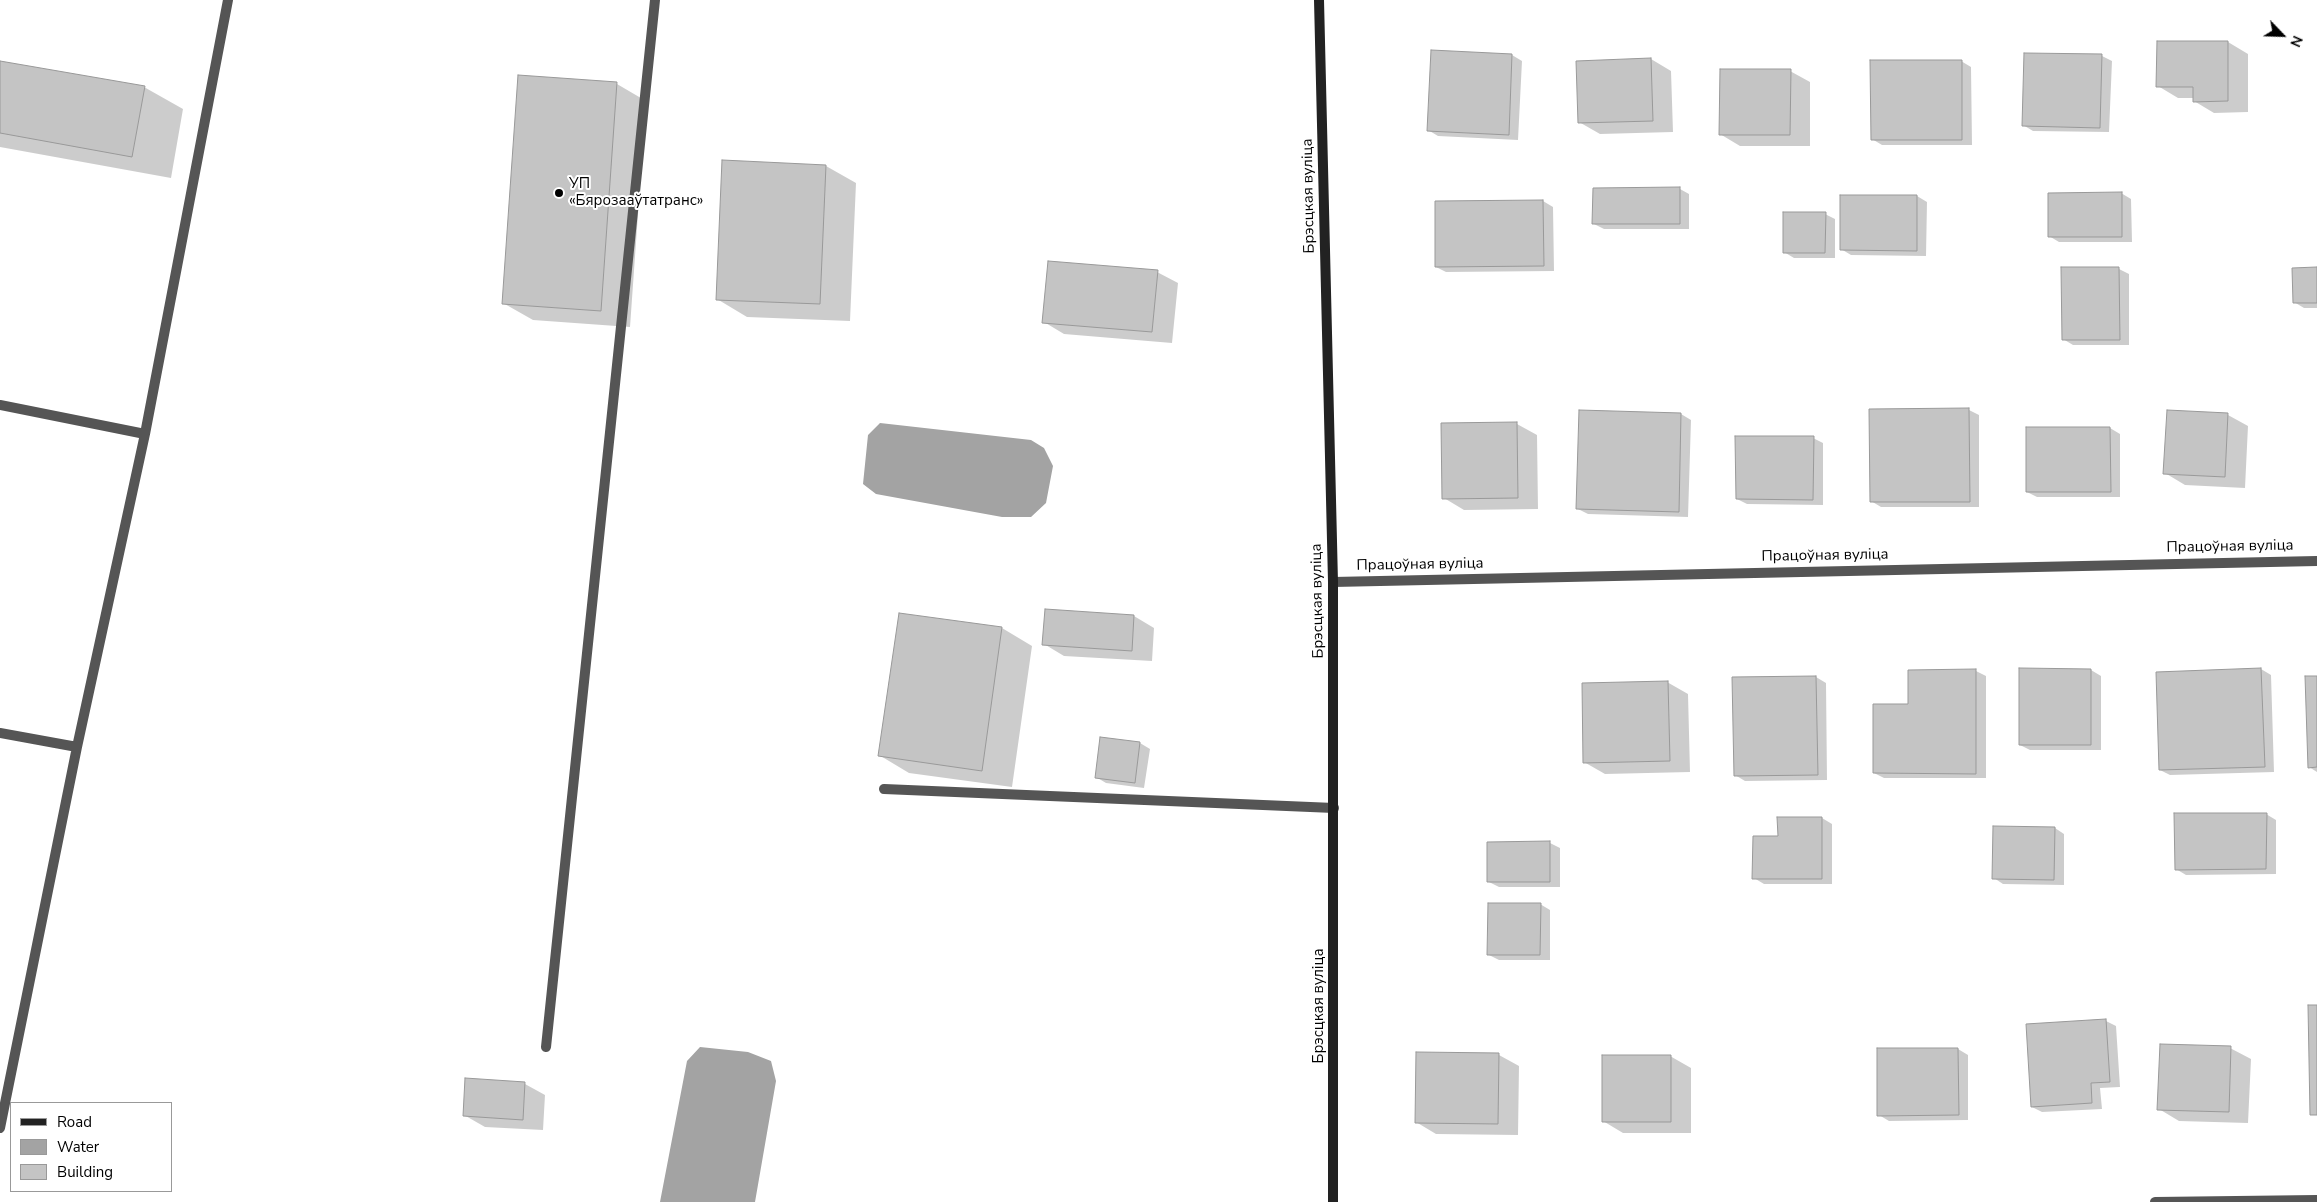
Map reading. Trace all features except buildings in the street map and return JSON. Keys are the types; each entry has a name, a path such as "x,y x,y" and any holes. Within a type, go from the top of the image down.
{"street":[{"path":"0,1128 77,747 145,434 228,0"},
{"path":"546,1048 654,0"},
{"name":"Брэсцкая вуліца","path":"1319,0 1333,582 1333,1202"},
{"path":"0,405 145,434"},
{"name":"Працоўная вуліца","path":"1333,582 2317,561"},
{"path":"0,733 77,747"},
{"path":"884,789 1334,808"},
{"path":"2155,1202 2317,1200"}],"water":[{"path":"880,423 1031,440 1044,448 1053,466 1046,503 1031,517 1002,517 876,494 863,484 868,435"},
{"path":"700,1047 748,1052 771,1061 776,1081 755,1202 660,1202 687,1061"}],"place":[{"name":"УП «Бярозааўтатранс»","path":"559,193"}]}
